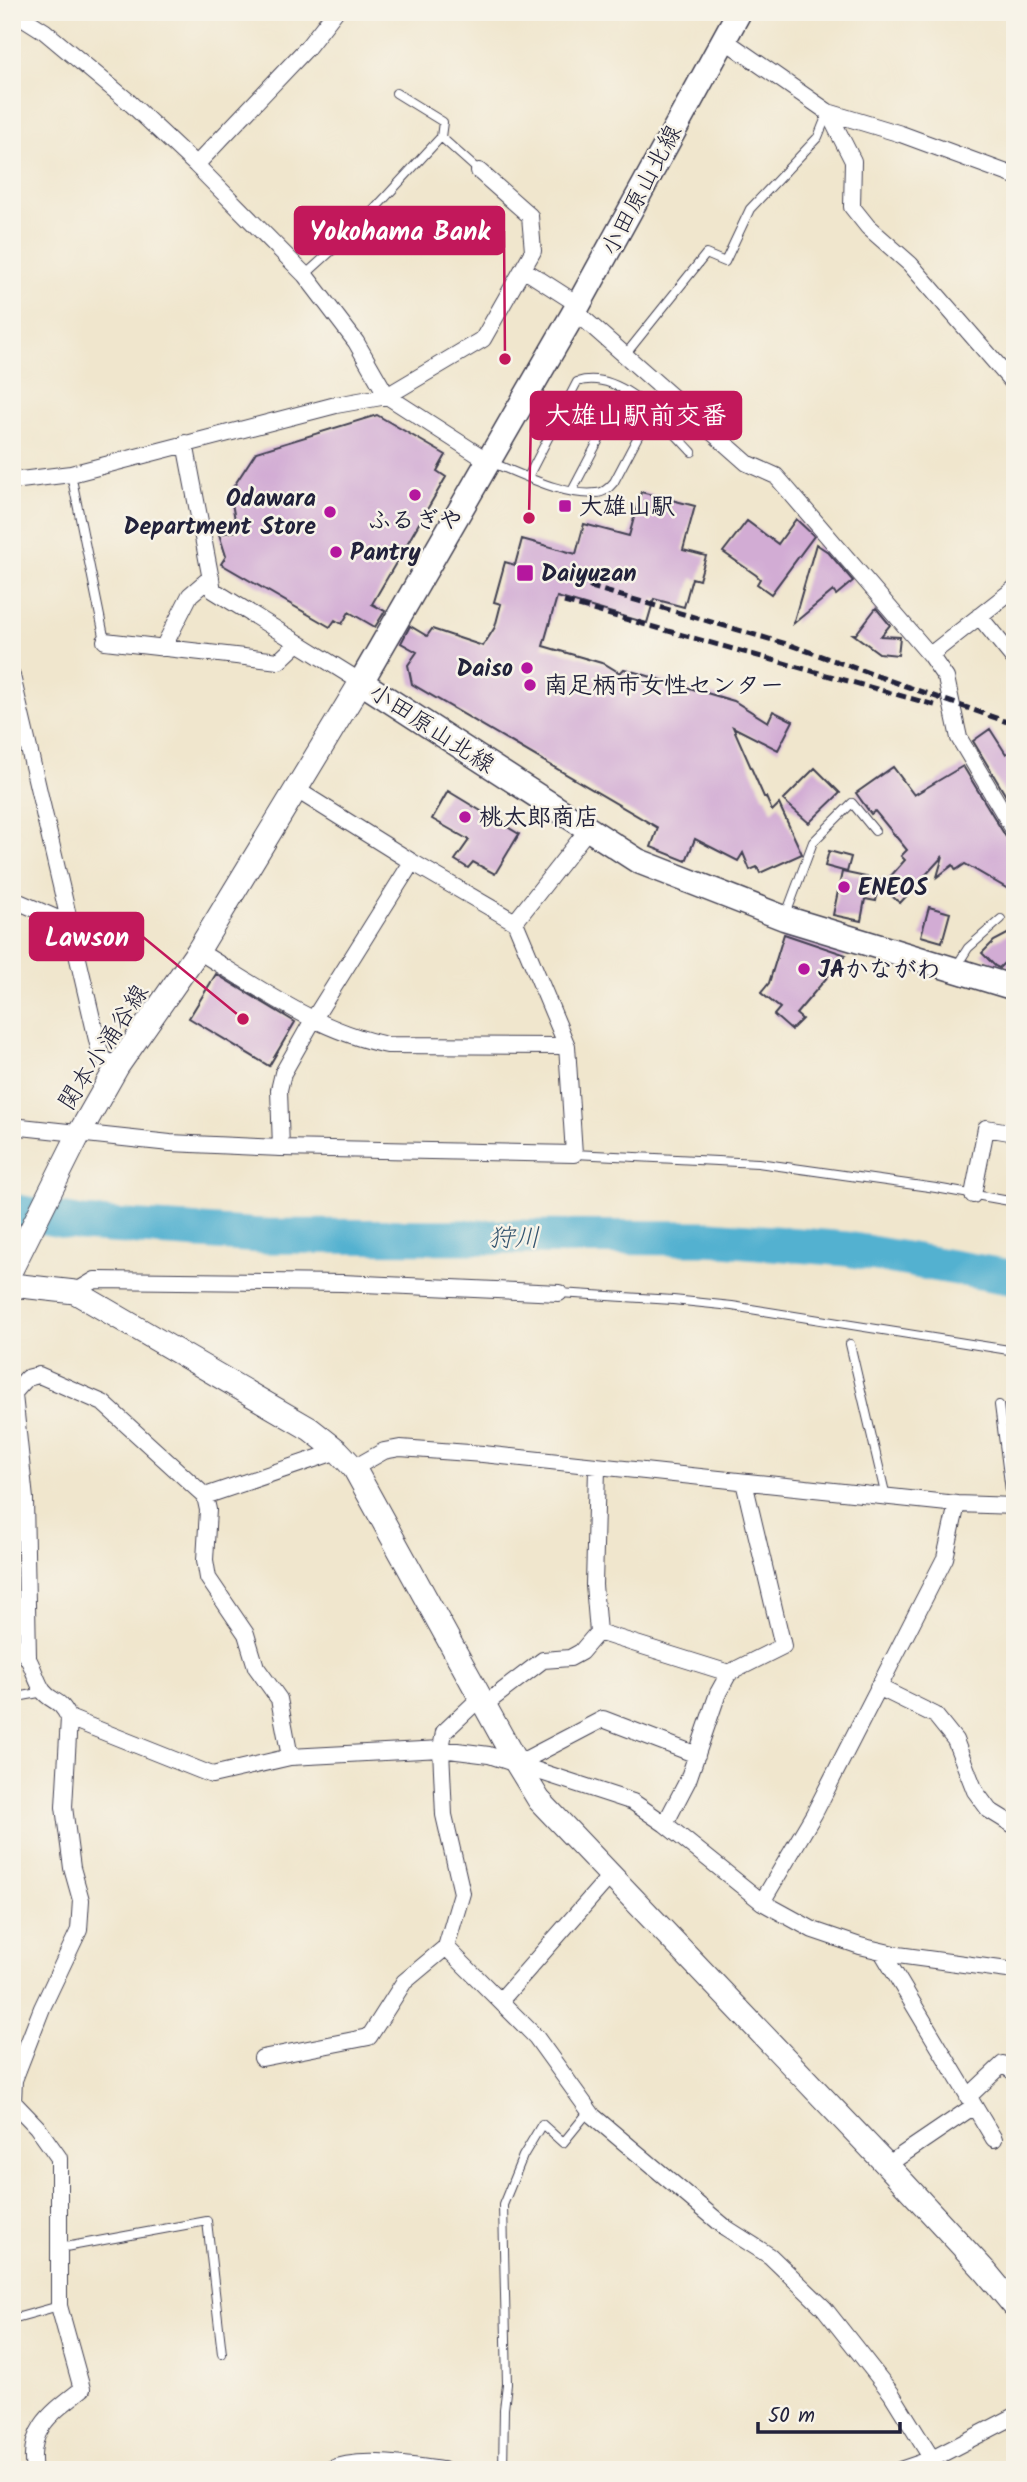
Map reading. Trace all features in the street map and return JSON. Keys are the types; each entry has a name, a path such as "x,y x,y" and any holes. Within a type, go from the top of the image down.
{"main road":[{"name":"小田原山北線","path":"739,12 577,308 361,682 638,861 784,918 1015,988"}],"street":[{"path":"14,12 44,31 129,102 305,275 356,342 387,396 488,461"},
{"path":"196,165 307,48 335,12"},
{"path":"723,39 828,112 912,138 1015,176"},
{"path":"828,112 853,160 852,207 868,227 910,264 1015,385"},
{"path":"12,481 71,474 337,405 387,396 483,339 533,251 530,216 479,171"},
{"path":"523,269 577,308 625,355 747,463 776,476 930,655 946,678 959,738 1015,832"},
{"path":"185,443 213,590 361,682"},
{"path":"163,648 190,595 211,577"},
{"path":"930,655 1015,587"},
{"path":"979,616 1015,660"},
{"path":"105,641 279,661 298,643"},
{"path":"12,676 100,1058 117,1067"},
{"name":"関本小涌谷線","path":"13,1272 78,1136 117,1067 198,951 361,682"},
{"path":"12,1126 78,1136 170,1143 574,1154 567,1046 515,922 297,790"},
{"path":"515,922 589,828"},
{"path":"281,1148 279,1090 283,1073 412,862"},
{"path":"12,900 70,923"},
{"path":"198,951 313,1020 364,1040 387,1045 567,1046"},
{"path":"973,1195 986,1128 1015,1133"},
{"path":"13,1272 75,1292 310,1429 346,1459 539,1800 887,2165 1015,2307"},
{"path":"75,1292 95,1280 342,1283 559,1293"},
{"path":"28,1657 25,1500 13,1395 27,1378 39,1375 103,1402 205,1496 208,1510 205,1560 208,1578 246,1634 256,1667 279,1699 290,1757"},
{"path":"205,1496 346,1459 400,1448 483,1454 957,1504 1013,1506"},
{"path":"262,2058 369,2037 404,1982 446,1947 461,1893 444,1815 440,1749 444,1732 482,1701 542,1660 570,1658 581,1652 598,1632 594,1585 597,1468"},
{"path":"665,1824 688,1780 718,1693 729,1673 783,1646 744,1482"},
{"path":"762,1902 814,1814 945,1558 957,1504"},
{"path":"598,1632 729,1673"},
{"path":"12,1646 28,1657 44,1692 64,1705 69,1718 64,1807 72,1868 81,1900 79,1930 42,2008 14,2080 13,2102 37,2127 59,2158 59,2306 82,2389 48,2416 36,2435 32,2458 34,2470"},
{"path":"878,1687 935,1715 955,1740 975,1791 989,1810 1015,1826"},
{"path":"69,1718 212,1775 290,1757 440,1749 489,1755 634,1802 762,1902 813,1930 881,1952 1015,1971"},
{"path":"517,1764 603,1719 697,1755"},
{"path":"501,2000 610,1876"},
{"path":"446,1947 536,2037 589,2110 726,2228 770,2256 824,2308 891,2393 932,2459"},
{"path":"881,1952 994,2139"},
{"path":"887,2165 971,2102 1003,2064 1015,2073"},
{"path":"901,2470 932,2459 1015,2416"},
{"path":"329,2470 340,2465 387,2464 443,2470"}],"lane":[{"path":"305,275 359,226 441,137 443,122 396,93"},
{"path":"625,355 706,254 725,262 750,209 818,137 828,112"},
{"path":"441,137 479,171"},
{"path":"528,477 577,382 590,378 603,379 625,390 650,409 692,452"},
{"path":"488,461 572,491 596,494 607,490 614,482 650,409 663,389"},
{"path":"572,491 625,390"},
{"path":"71,474 105,641"},
{"path":"784,918 813,842 852,803 875,831"},
{"path":"954,969 968,948 1001,919"},
{"path":"574,1154 758,1163 1015,1202"},
{"path":"559,1293 732,1306 1015,1351"},
{"path":"850,1344 886,1497"},
{"path":"999,1405 1013,1506"},
{"path":"12,1698 44,1692"},
{"path":"503,2470 507,2384 503,2205 523,2156 541,2124 563,2143 589,2110"},
{"path":"60,2248 207,2221 222,2354"},
{"path":"12,2319 59,2306"}],"building":[{"name":"Odawara Department Store","path":"377,415 446,455 437,471 446,477 372,604 385,611 375,627 349,612 342,624 335,620 330,627 221,564 226,556 219,534 237,531 230,492 256,452"},
{"path":"641,492 695,506 683,550 706,556 699,580 692,578 684,607 654,599 647,623 557,597 543,646 605,664 620,673 624,669 734,701 768,722 773,711 793,721 778,750 733,727 764,797 772,811 779,804 802,854 760,873 757,867 750,870 743,853 738,861 695,839 686,861 651,847 658,828 412,684 408,665 417,652 401,643 410,626 427,636 432,629 483,646 495,627 501,604 494,602 505,562 515,565 522,539 576,554 584,524 629,536"},
{"path":"796,519 814,536 771,594 757,584 760,579 756,575 723,552 747,521 778,544"},
{"path":"816,544 828,552 853,581 836,595 833,591 793,624"},
{"path":"876,608 890,625 881,636 900,637 898,655 879,653 853,634 856,634"},
{"path":"990,729 1006,754 1015,749 1015,811 973,741"},
{"path":"963,766 1006,837 1015,842 1015,893 965,864 956,870 953,865 937,877 943,856 900,903 881,887 905,860 901,856 907,850 875,811 871,814 856,793 893,767 914,795"},
{"path":"815,768 840,793 809,823 783,800"},
{"path":"448,791 519,834 495,874 473,862 468,868 455,860 469,840 432,819"},
{"path":"829,851 851,857 847,872 825,866"},
{"path":"842,872 880,880 876,901 865,899 861,921 833,915"},
{"path":"929,907 950,913 942,942 921,936"},
{"path":"1015,930 1015,972 1004,963 999,968 995,966 982,953 994,941"},
{"name":"JAかながわ","path":"784,934 846,955 796,1014 802,1019 791,1030 774,1015 780,1008 761,993 769,983"},
{"path":"216,974 295,1022 269,1066 189,1018"}],"waterway":[{"name":"狩川","path":"12,1211 82,1224 261,1236 710,1238 847,1249 1015,1278"}],"railway":[{"path":"560,578 790,645 1007,722"},
{"path":"564,602 938,706"}],"place":[{"name":"Yokohama Bank","path":"505,359"},
{"name":"ふるぎや","path":"415,495"},
{"name":"大雄山駅","path":"565,506"},
{"name":"Odawara Department Store","path":"330,512"},
{"name":"大雄山駅前交番","path":"529,518"},
{"name":"Pantry","path":"336,552"},
{"name":"Daiyuzan","path":"525,573"},
{"name":"Daiso","path":"527,668"},
{"name":"南足柄市女性センター","path":"530,685"},
{"name":"桃太郎商店","path":"465,817"},
{"name":"ENEOS","path":"844,887"},
{"name":"JAかながわ","path":"804,969"},
{"name":"Lawson","path":"243,1019"}]}
